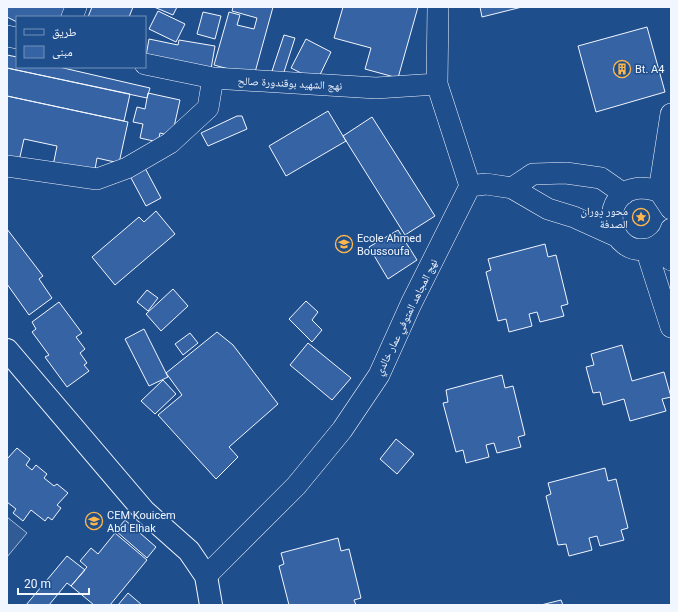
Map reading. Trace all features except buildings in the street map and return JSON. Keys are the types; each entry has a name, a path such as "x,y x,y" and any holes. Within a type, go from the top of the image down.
{"main road":[{"path":"7,350 144,511 189,551 206,576 211,605"}],"street":[{"path":"438,7 437,84 470,186 486,184 512,188 548,208 574,217 616,236 626,246 636,249 651,248 664,240 671,229"},
{"name":"نهج الشهيد بوقندورة صالح","path":"146,64 213,78 376,88 437,84"},
{"path":"7,166 97,179 127,168 170,143 208,108 213,78"},
{"path":"671,114 659,191 671,209"},
{"path":"512,188 533,174 566,173 601,178 624,194"},
{"name":"نهج المجاهد المتوفي عمار خالدي","path":"206,576 296,486 342,430 379,376 411,304 470,186"},
{"path":"616,236 611,220 612,210 617,201 624,194 633,189 642,188 659,191"},
{"path":"651,248 671,260"},
{"path":"651,248 671,327"}],"shaded area":[{"path":"7,517 27,533 7,557"}],"place":[{"name":"Bt. A4","path":"622,69"},
{"name":"محور دوران الصدفة","path":"641,217"},
{"name":"Ecole Ahmed Boussoufa","path":"344,244"},
{"name":"CEM Kouicem Abd Elhak","path":"94,521"}]}
